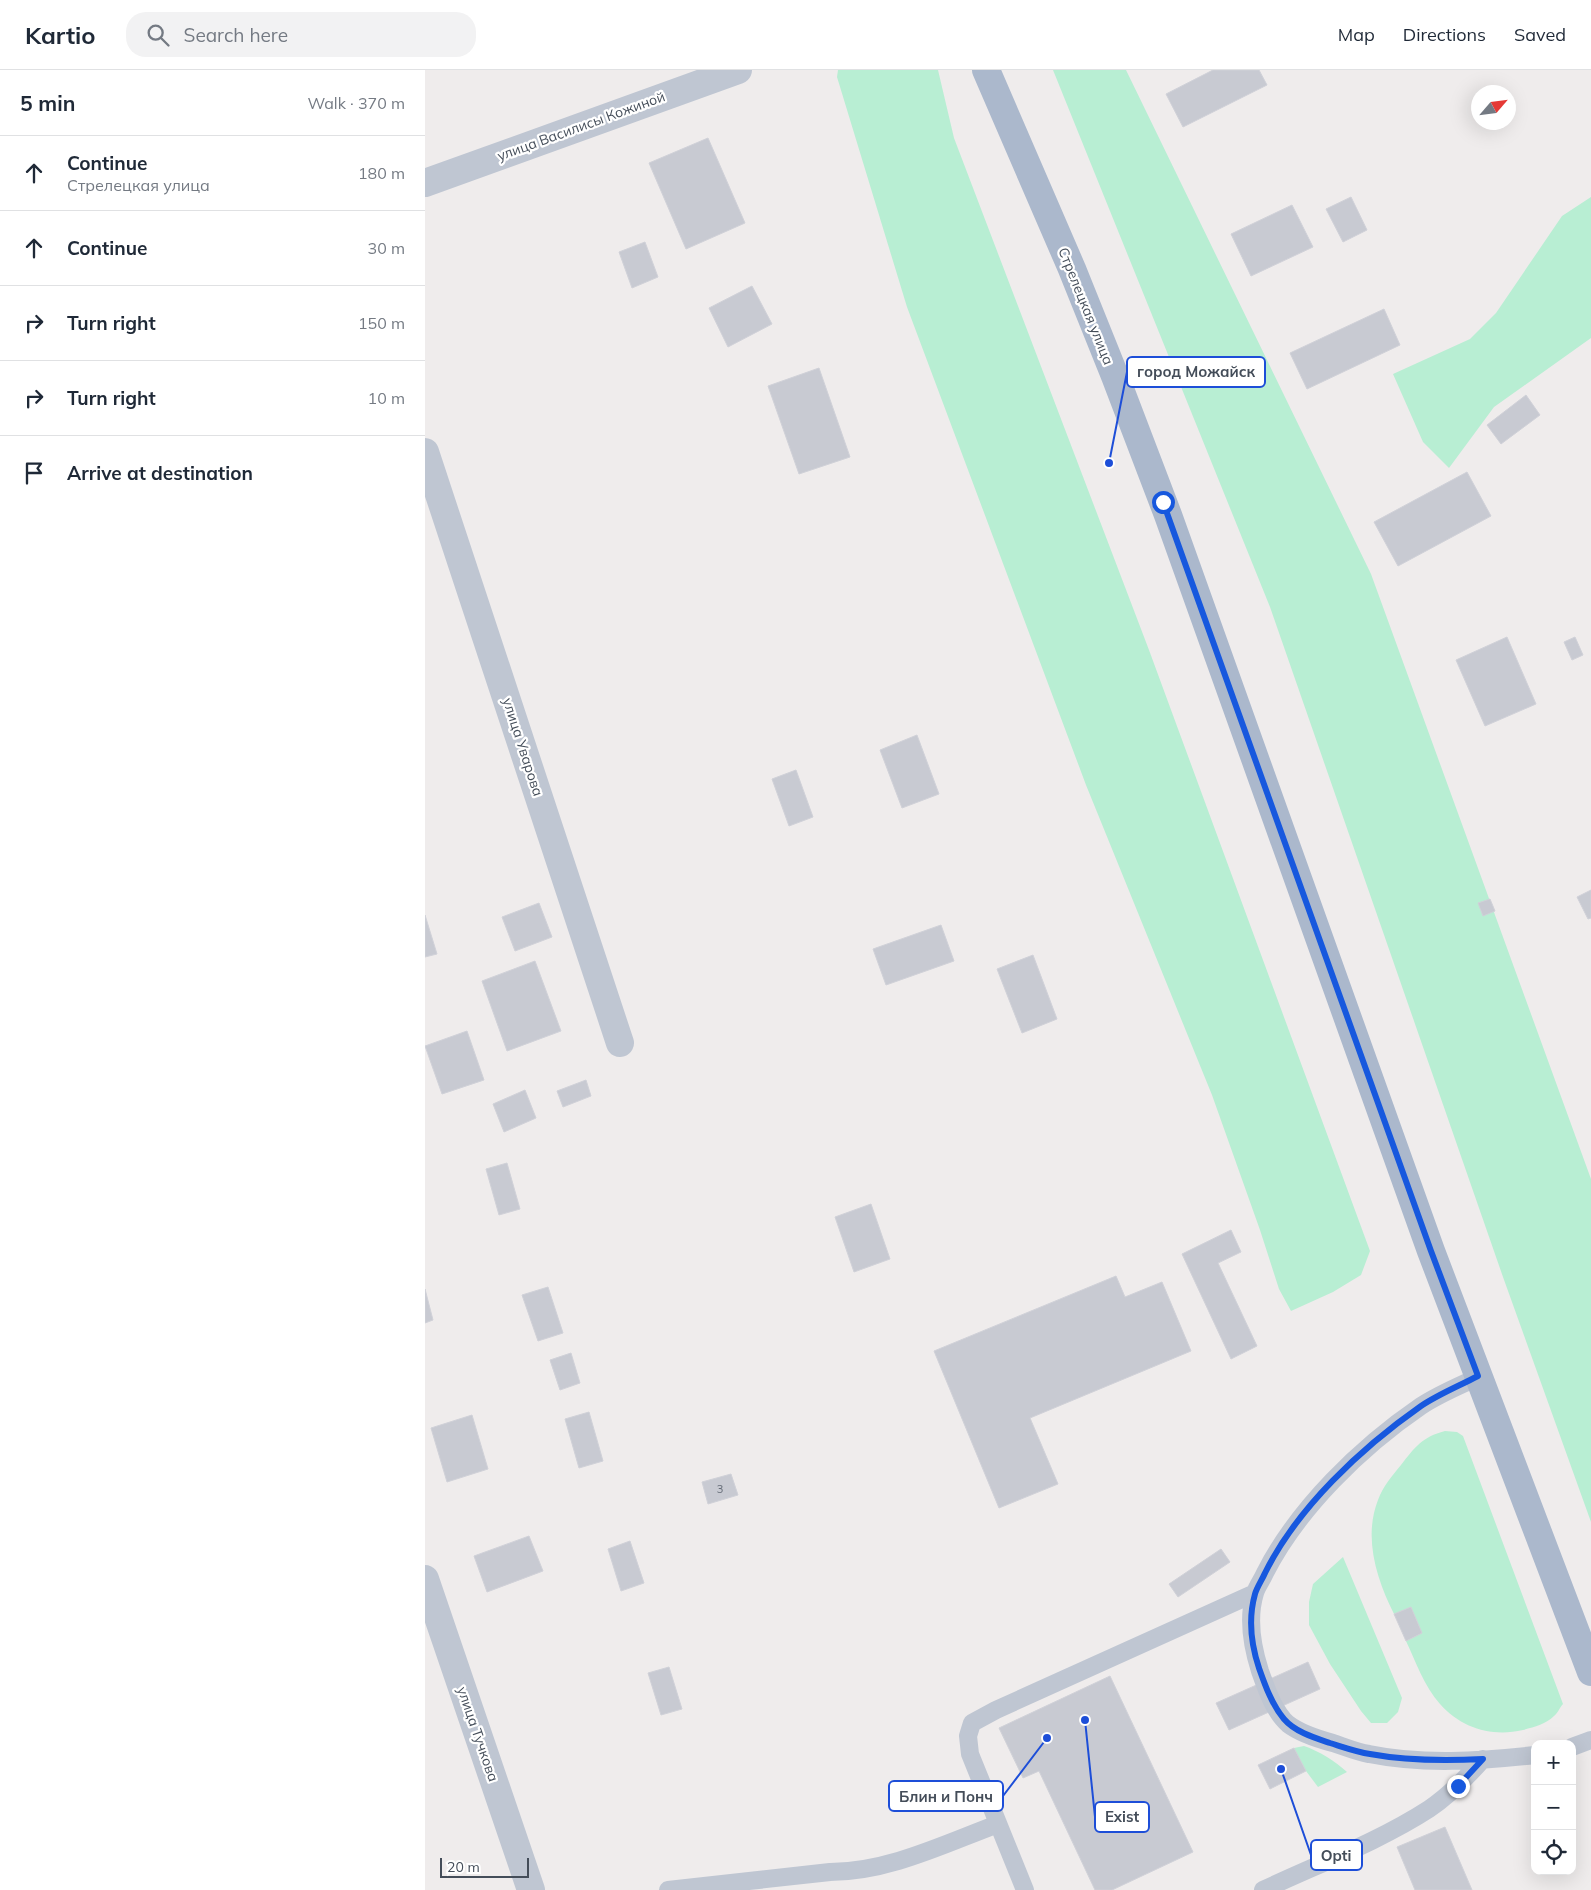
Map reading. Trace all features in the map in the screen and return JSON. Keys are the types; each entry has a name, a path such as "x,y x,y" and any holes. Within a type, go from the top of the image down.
{"main road":[{"name":"Стрелецкая улица","path":"986,70 1072,269 1168,515 1431,1251 1590,1669"}],"street":[{"name":"улица Василисы Кожиной","path":"425,183 738,70"},
{"name":"улица Уварова","path":"425,452 620,1043"},
{"name":"улица Тучкова","path":"425,1579 531,1890"}],"lane":[{"path":"1478,1376 1446,1391 1386,1432 1340,1475 1299,1519 1275,1554 1255,1593 1251,1630 1263,1682 1277,1709 1289,1725 1315,1738 1368,1754 1412,1760 1483,1759 1531,1755"},
{"path":"1025,1890 970,1754 968,1736 972,1723 996,1710 1255,1593"},
{"path":"1576,1746 1591,1740"},
{"path":"1263,1890 1373,1839 1430,1808 1458,1786 1483,1759"},
{"path":"668,1890 830,1872 851,1872 882,1866 998,1824"}],"green space":[{"path":"838,70 938,70 954,138 1149,650 1370,1251 1361,1275 1333,1292 1291,1311 1279,1289 1212,1095 1086,785 907,307 837,77"},
{"path":"1053,70 1126,70 1371,574 1591,1179 1591,1522 1503,1277 1270,607"},
{"path":"1591,197 1591,338 1494,407 1449,468 1423,442 1393,374 1470,339 1496,313 1562,216"},
{"path":"1445,1431 1457,1432 1463,1436 1563,1704 1555,1715 1547,1721 1523,1730 1500,1732 1479,1729 1458,1720 1440,1704 1425,1682 1406,1641 1422,1633 1411,1607 1394,1614 1382,1587 1374,1558 1372,1529 1374,1514 1385,1486 1415,1448 1430,1436"},
{"path":"1343,1557 1402,1698 1398,1712 1387,1723 1371,1723 1361,1711 1330,1664 1309,1625 1309,1602 1313,1584"},
{"path":"1304,1746 1327,1757 1347,1772 1318,1787 1306,1771 1294,1748"}],"building":[{"path":"1213,70 1259,70 1267,85 1183,127 1166,94"},
{"path":"708,138 745,223 686,249 649,163"},
{"path":"1351,197 1367,230 1343,242 1326,209"},
{"path":"1292,205 1313,247 1251,276 1231,234"},
{"path":"645,242 658,277 632,288 619,252"},
{"path":"752,286 772,324 728,347 709,308"},
{"path":"1384,309 1400,345 1307,389 1290,353"},
{"path":"819,368 850,457 799,474 768,386"},
{"path":"1526,395 1540,415 1501,444 1487,425"},
{"path":"1467,472 1491,516 1398,566 1374,522"},
{"path":"1507,637 1536,704 1485,726 1456,660"},
{"path":"1575,637 1583,655 1572,660 1564,642"},
{"path":"917,735 939,794 902,808 880,750"},
{"path":"796,770 813,817 789,826 772,779"},
{"path":"1591,890 1591,918 1588,919 1577,897"},
{"path":"1490,899 1495,911 1483,916 1478,903"},
{"path":"539,903 552,937 515,951 502,917"},
{"path":"425,915 437,954 425,957"},
{"path":"941,925 954,961 886,985 873,949"},
{"path":"1033,955 1057,1019 1022,1033 997,969"},
{"path":"535,961 561,1031 507,1051 482,981"},
{"path":"467,1031 484,1080 442,1094 425,1046"},
{"path":"586,1080 591,1096 563,1107 557,1091"},
{"path":"525,1090 536,1118 504,1132 493,1104"},
{"path":"507,1163 520,1209 499,1215 486,1169"},
{"path":"871,1204 890,1259 854,1272 835,1217"},
{"path":"1231,1230 1241,1252 1218,1263 1257,1346 1231,1359 1182,1254"},
{"path":"1116,1276 1125,1297 1162,1282 1191,1351 1030,1418 1058,1484 999,1508 934,1351"},
{"path":"548,1287 563,1333 538,1341 522,1295"},
{"path":"425,1289 433,1320 425,1323"},
{"path":"571,1353 580,1383 560,1390 550,1360"},
{"path":"589,1412 603,1461 579,1468 565,1419"},
{"path":"472,1415 488,1469 447,1482 431,1428"},
{"path":"731,1474 738,1495 708,1504 702,1482"},
{"path":"529,1536 543,1571 487,1592 474,1556"},
{"path":"630,1541 644,1583 621,1591 608,1549"},
{"path":"1221,1549 1230,1562 1178,1597 1169,1584"},
{"path":"1411,1607 1422,1633 1406,1641 1394,1614"},
{"path":"1308,1662 1320,1689 1229,1730 1216,1703"},
{"path":"669,1667 682,1709 661,1715 648,1673"},
{"path":"1110,1676 1193,1852 1112,1890 1095,1890 1039,1771 1023,1778 999,1728"},
{"path":"1294,1748 1306,1771 1270,1789 1258,1765"},
{"path":"1445,1827 1472,1890 1415,1890 1397,1847"}],"place":[{"name":"город Можайск","path":"1109,463"},
{"name":"Exist","path":"1085,1720"},
{"name":"Блин и Понч","path":"1047,1738"},
{"name":"Opti","path":"1281,1769"}],"route":[{"path":"1163,502 1431,1251 1478,1376 1446,1391 1386,1432 1340,1475 1299,1519 1275,1554 1255,1593 1251,1630 1257,1660 1263,1682 1277,1709 1289,1725 1315,1738 1368,1754 1412,1760 1454,1761 1483,1759 1458,1786"}]}
